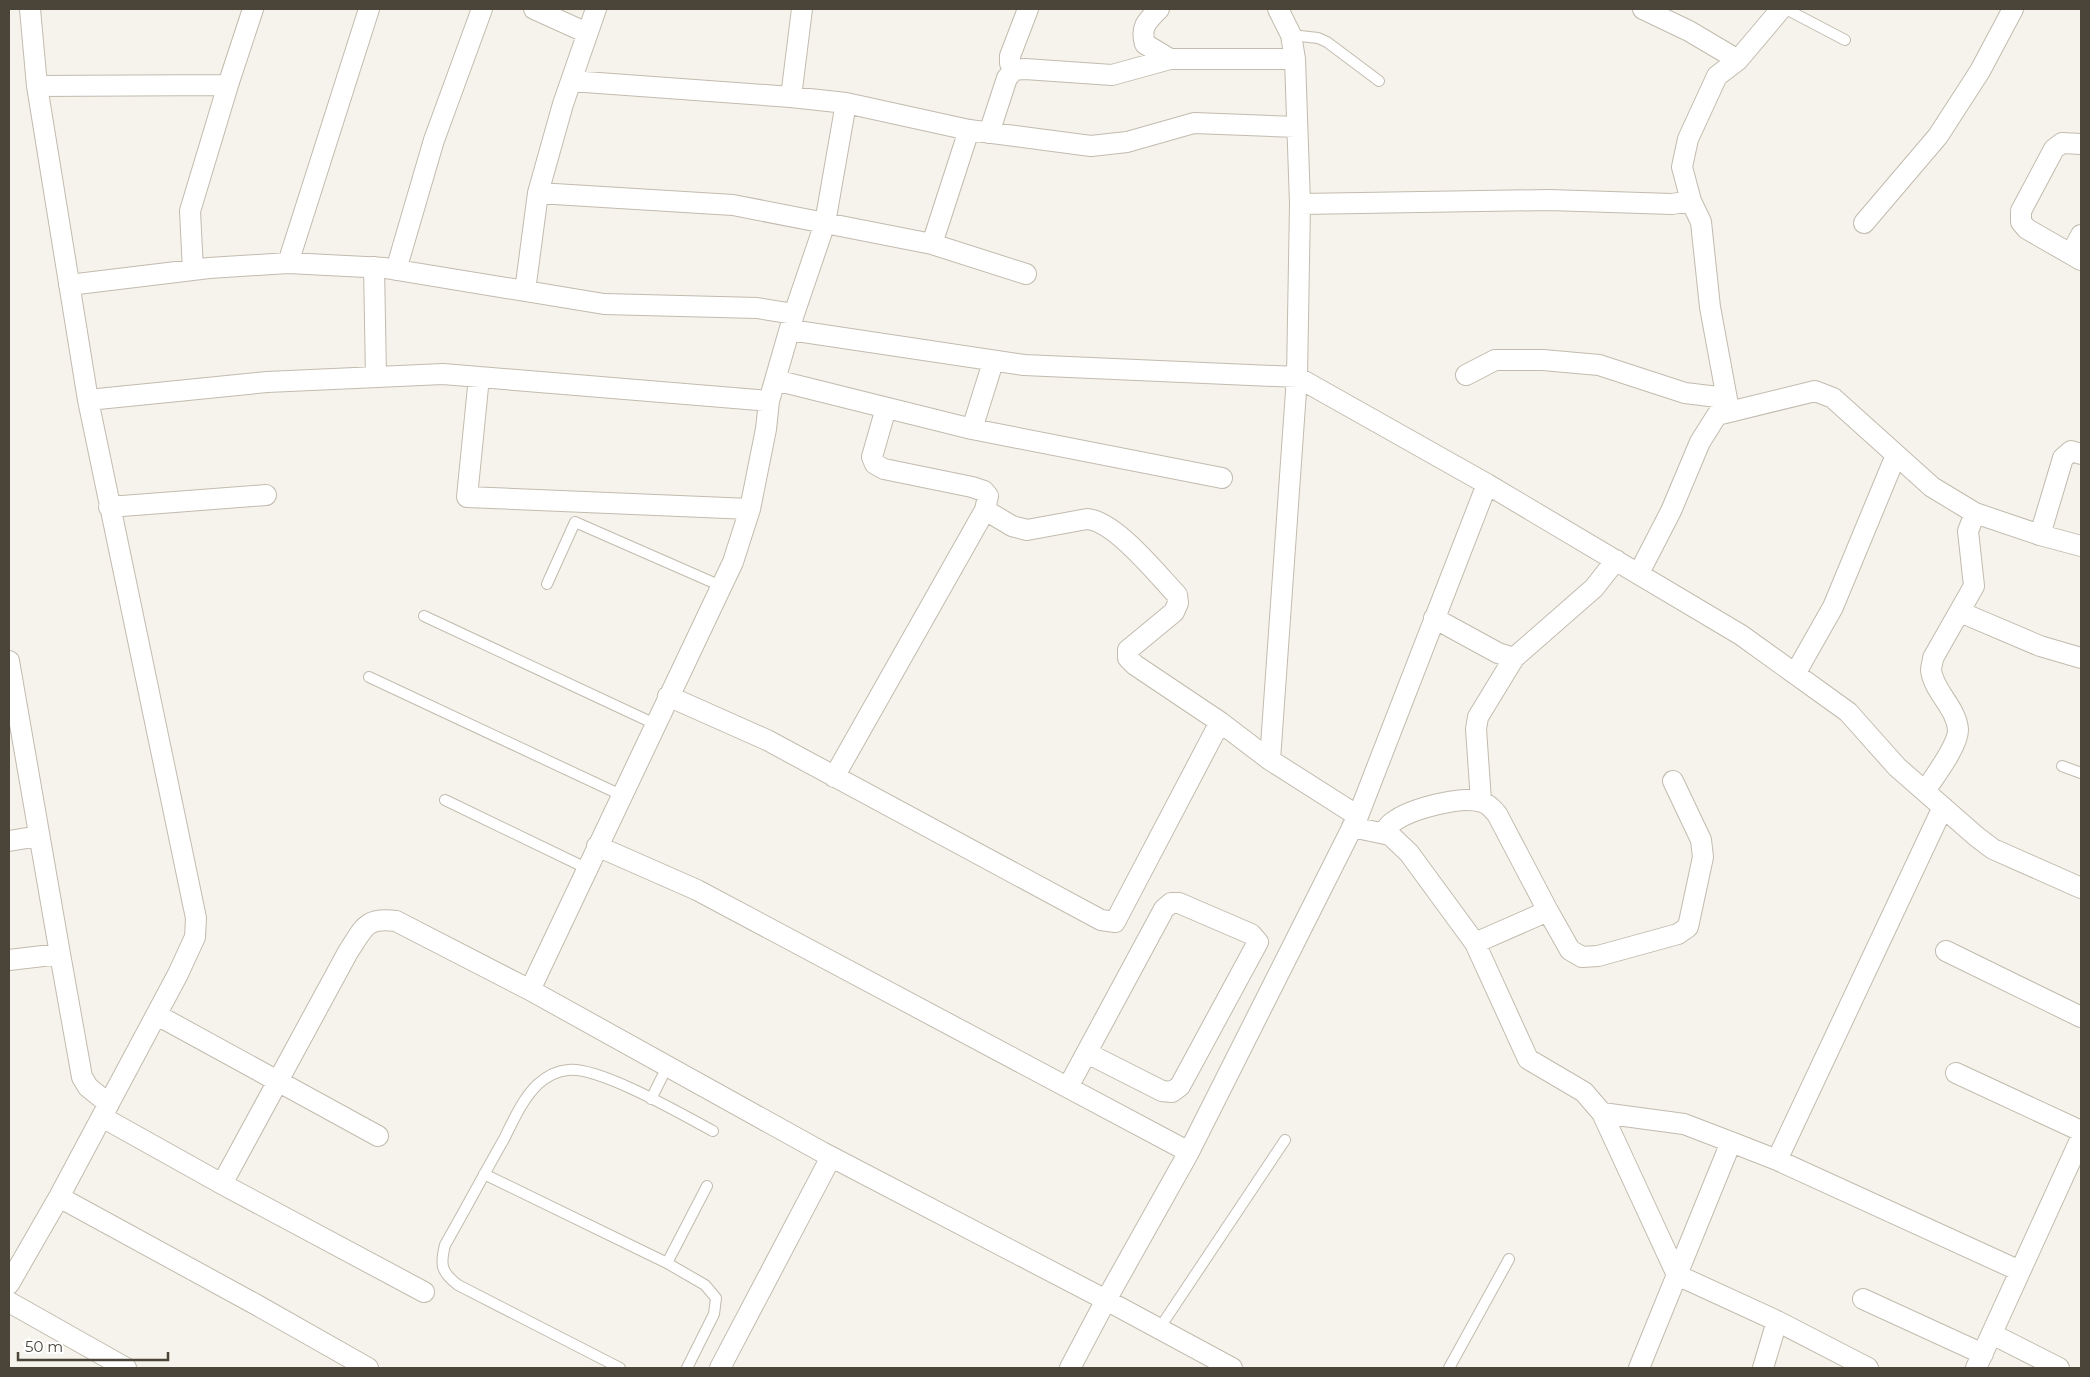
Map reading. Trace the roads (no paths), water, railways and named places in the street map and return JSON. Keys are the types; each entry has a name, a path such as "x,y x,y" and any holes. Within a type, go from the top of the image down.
{"street":[{"path":"9,1284 106,1111 178,974 195,937 196,918 88,400 37,86 30,9"},
{"path":"193,270 190,211 228,84 253,9"},
{"path":"288,263 368,9"},
{"path":"396,270 434,140 482,9"},
{"path":"534,9 587,33"},
{"path":"524,291 538,193 571,81 596,9"},
{"path":"791,97 802,9"},
{"path":"1014,70 1010,63 1010,56 1028,9"},
{"path":"1159,9 1148,20 1142,33 1145,44 1170,59"},
{"path":"1270,760 1297,377 1300,204 1295,60 1291,35 1278,9"},
{"path":"1643,9 1688,31 1738,60"},
{"path":"1728,405 1710,307 1702,222 1691,202 1682,167 1688,139 1717,76 1738,60 1781,9"},
{"path":"1864,223 1938,136 1980,71 2013,9"},
{"path":"932,244 979,131 1007,78 1014,70 1025,69 1112,75 1170,59 1295,60"},
{"path":"571,81 791,97 846,103 979,131 1091,146 1127,142 1194,123 1296,127"},
{"path":"37,86 228,84"},
{"path":"530,990 586,868 733,562 750,509 766,429 768,401 825,223 846,103"},
{"path":"2081,144 2062,143 2054,149 2021,211 2021,222 2026,230 2076,257 2081,235"},
{"path":"538,193 733,205 932,244 1026,274"},
{"path":"1300,204 1549,200 1672,204 1691,202"},
{"path":"69,285 193,270 288,263 374,268 604,304 756,308 792,322 993,362 1297,377 1487,484 1741,635 1848,712 1897,767 1994,849 2081,888"},
{"path":"374,268 376,377"},
{"path":"1466,375 1495,360 1543,360 1599,365 1728,405 1815,391 1833,398 1932,487 1975,513 2040,535 2081,546"},
{"path":"972,429 993,362"},
{"path":"88,400 267,382 443,374 768,401"},
{"path":"480,377 467,497 750,509"},
{"path":"775,380 972,429 1222,478"},
{"path":"1639,573 1671,511 1700,442 1717,415 1728,405"},
{"path":"834,777 985,510 988,496 984,490 884,468 876,464 872,458 886,408"},
{"path":"2040,535 2063,458 2071,451 2081,454"},
{"path":"1795,674 1833,607 1896,455"},
{"path":"1070,1368 1189,1152 1355,822 1487,484"},
{"path":"109,507 266,495"},
{"path":"985,510 1012,526 1027,530 1087,519 1096,520 1105,525 1139,554 1177,595 1178,603 1174,612 1128,650 1128,658 1220,722 1355,822 1390,835 1409,853 1475,943 1528,1059 1584,1092 1602,1113 1677,1276 1777,1322 1868,1368"},
{"path":"1925,791 1954,743 1958,730 1931,670 1933,658 1974,586 1968,532 1975,513"},
{"path":"1481,801 1476,729 1478,717 1514,658 1594,588 1616,560"},
{"path":"1960,612 2040,646 2081,658"},
{"path":"1434,618 1498,653 1514,658"},
{"path":"9,661 14,725 39,836 82,1077 88,1087 106,1111 222,1184 424,1292"},
{"path":"668,696 767,740 1101,920 1115,922 1220,722"},
{"path":"1383,833 1393,822 1442,802 1481,801 1497,814 1570,950 1582,957 1598,956 1678,934 1688,927 1702,857 1701,840 1673,781"},
{"path":"1777,1160 1943,807"},
{"path":"9,841 39,836"},
{"path":"597,846 697,890 1189,1152"},
{"path":"1068,1087 1086,1053 1164,909 1171,903 1180,903 1251,934 1258,942 1180,1086 1172,1092 1162,1092 1086,1053"},
{"path":"1475,943 1548,911"},
{"path":"222,1184 348,952 365,927 378,919 396,922 530,990 831,1157 1106,1300 1232,1368"},
{"path":"1946,951 2081,1017"},
{"path":"9,960 60,954"},
{"path":"157,1015 378,1136"},
{"path":"1956,1073 2081,1131"},
{"path":"1602,1113 1684,1124 1777,1160 2020,1271"},
{"path":"1863,1299 1979,1361 2081,1138"},
{"path":"1639,1368 1731,1142"},
{"path":"720,1368 831,1157"},
{"path":"58,1197 368,1368"},
{"path":"9,1302 126,1368"},
{"path":"1763,1368 1777,1322"},
{"path":"1992,1334 2059,1368"}],"lane":[{"path":"1786,9 1845,40"},
{"path":"1291,35 1318,38 1327,42 1379,81"},
{"path":"547,584 575,522 721,586"},
{"path":"424,616 655,724"},
{"path":"369,677 621,795"},
{"path":"2062,766 2081,773"},
{"path":"445,800 586,868"},
{"path":"651,1098 667,1067"},
{"path":"620,1368 458,1285 446,1276 441,1262 445,1245 521,1107 537,1085 555,1073 569,1070 586,1071 651,1098 713,1131"},
{"path":"1159,1329 1285,1140"},
{"path":"484,1174 667,1264 704,1286 716,1298 714,1314 687,1368"},
{"path":"667,1264 707,1186"},
{"path":"1449,1368 1509,1259"}]}
